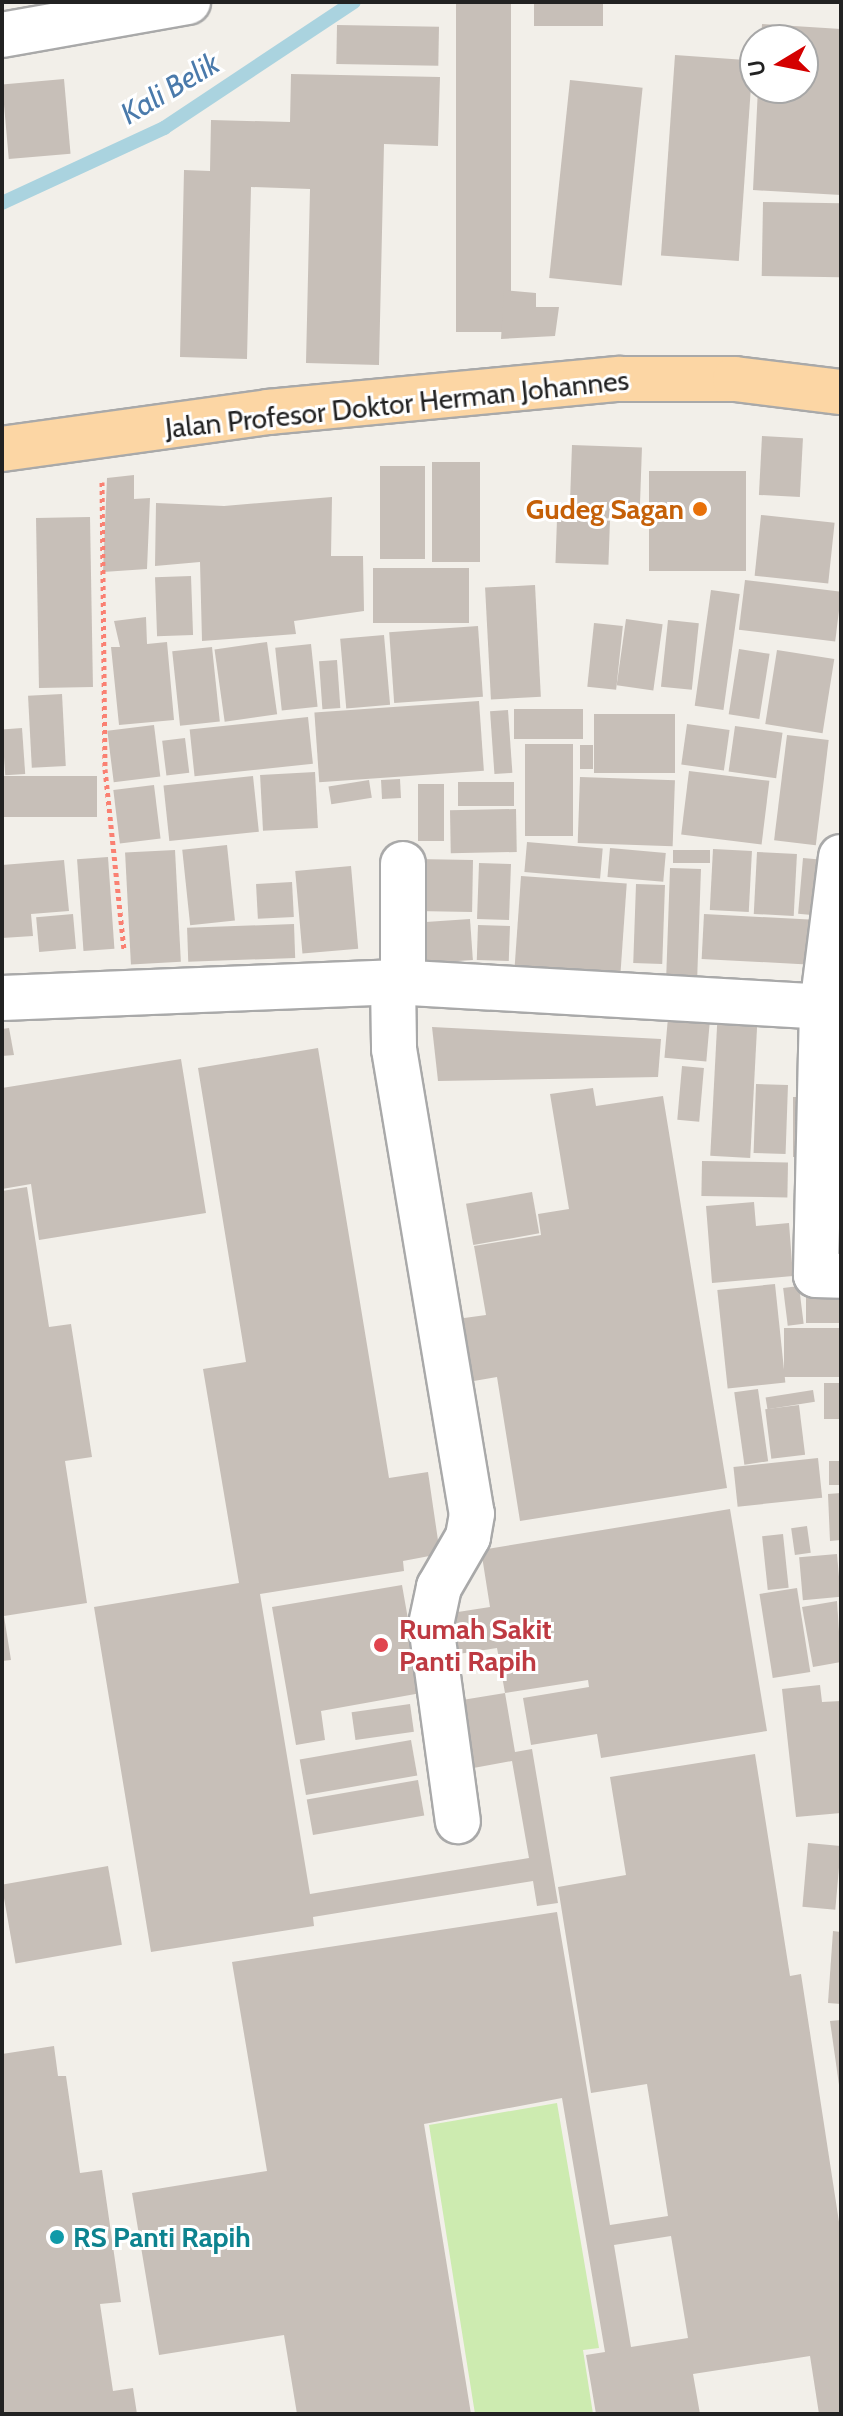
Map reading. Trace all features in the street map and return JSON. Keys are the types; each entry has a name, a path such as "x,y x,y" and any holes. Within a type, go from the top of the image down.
{"main road":[{"name":"Jalan Profesor Doktor Herman Johannes","path":"2,449 268,412 620,379 735,379 841,392"}],"street":[{"path":"2,35 188,2"},
{"path":"828,1275 822,1007 841,857"},
{"path":"403,864 394,1049 472,1514 468,1537 439,1587 431,1625 458,1821"},
{"path":"2,998 398,982 822,1007"}],"path":[{"path":"102,437 105,769 128,995"}],"green space":[{"path":"557,2103 599,2348 583,2350 593,2414 475,2414 429,2125"}],"building":[{"path":"456,2 511,2 511,332 456,332"},
{"path":"534,2 603,2 603,26 534,26"},
{"path":"337,25 439,27 438,66 336,64"},
{"path":"819,28 841,29 841,195 753,190 757,104 819,104"},
{"path":"675,55 739,59 739,104 750,104 739,261 661,256"},
{"path":"291,74 440,77 438,146 384,144 379,365 306,363 310,189 251,187 247,359 180,357 184,170 210,171 211,120 290,122"},
{"path":"64,79 71,154 9,159 2,84"},
{"path":"570,80 643,88 622,286 549,278"},
{"path":"763,202 841,203 840,277 762,276"},
{"path":"504,290 536,293 536,307 559,307 555,336 501,339"},
{"path":"762,436 803,438 800,497 759,495"},
{"path":"572,445 642,447 639,519 569,517"},
{"path":"432,462 480,462 480,562 432,562"},
{"path":"380,466 425,466 425,559 380,559"},
{"path":"649,471 746,471 746,571 649,571"},
{"path":"134,475 134,499 150,498 147,569 103,572 107,478"},
{"path":"332,497 331,556 363,556 364,611 294,621 296,634 202,641 200,562 155,566 156,503 224,506"},
{"path":"761,515 835,523 828,583 755,576"},
{"path":"90,517 93,687 39,688 36,518"},
{"path":"557,519 610,521 608,565 555,563"},
{"path":"373,568 469,568 469,623 373,623"},
{"path":"191,576 193,635 157,636 155,577"},
{"path":"745,580 841,592 835,641 739,630"},
{"path":"535,585 541,697 491,699 485,588"},
{"path":"711,590 740,594 723,710 695,706"},
{"path":"146,617 147,644 167,642 174,720 119,725 111,647 120,647 114,621"},
{"path":"626,619 663,624 653,690 617,685"},
{"path":"668,620 699,623 692,690 661,687"},
{"path":"594,623 623,626 616,690 587,687"},
{"path":"478,626 483,697 394,703 389,632"},
{"path":"384,635 390,705 346,709 340,639"},
{"path":"267,642 277,714 225,722 215,649"},
{"path":"311,644 318,707 282,710 275,648"},
{"path":"212,647 220,722 180,726 172,651"},
{"path":"739,649 770,654 759,719 729,714"},
{"path":"777,650 834,659 823,733 765,724"},
{"path":"337,660 340,708 322,709 319,661"},
{"path":"62,694 66,766 32,768 28,696"},
{"path":"479,701 484,771 319,782 314,713"},
{"path":"514,709 583,709 583,739 514,739"},
{"path":"508,710 512,773 494,774 490,711"},
{"path":"594,714 675,714 675,773 594,773"},
{"path":"308,717 313,764 195,776 190,729"},
{"path":"687,724 730,730 724,771 681,765"},
{"path":"154,725 160,777 114,782 107,731"},
{"path":"735,726 783,733 776,778 729,772"},
{"path":"22,728 25,774 5,775 2,729"},
{"path":"787,735 829,740 816,845 774,840"},
{"path":"185,738 189,773 166,776 162,741"},
{"path":"525,744 573,744 573,836 525,836"},
{"path":"580,745 593,745 593,769 580,769"},
{"path":"689,771 769,781 762,844 681,835"},
{"path":"315,772 318,828 263,831 260,775"},
{"path":"2,776 97,776 97,817 2,817"},
{"path":"253,776 259,832 169,841 163,785"},
{"path":"580,777 675,780 673,846 578,843"},
{"path":"400,779 401,798 382,799 381,780"},
{"path":"369,780 372,798 331,804 329,786"},
{"path":"458,782 514,782 514,806 458,806"},
{"path":"418,784 444,784 444,841 418,841"},
{"path":"154,785 161,839 120,844 113,790"},
{"path":"516,809 517,852 451,853 450,810"},
{"path":"527,842 603,849 600,879 524,872"},
{"path":"227,845 235,921 190,925 182,850"},
{"path":"610,848 666,853 663,882 607,877"},
{"path":"713,849 752,851 749,912 710,910"},
{"path":"175,850 181,962 131,964 125,853"},
{"path":"673,850 710,850 710,863 673,863"},
{"path":"757,852 797,854 794,916 754,914"},
{"path":"108,857 114,949 83,951 77,859"},
{"path":"803,858 825,860 820,916 798,914"},
{"path":"417,859 473,860 472,912 416,911"},
{"path":"64,860 69,911 31,914 33,936 2,938 2,865"},
{"path":"479,863 511,864 509,920 477,919"},
{"path":"351,866 358,949 302,954 295,871"},
{"path":"670,868 701,869 697,980 666,979"},
{"path":"521,876 627,883 620,980 514,973"},
{"path":"292,882 294,917 258,919 256,884"},
{"path":"636,884 665,885 662,964 633,963"},
{"path":"73,914 76,949 39,952 36,917"},
{"path":"704,914 814,920 811,965 702,959"},
{"path":"470,919 473,960 414,964 411,923"},
{"path":"294,924 295,958 188,962 187,928"},
{"path":"478,925 510,926 509,961 477,960"},
{"path":"669,1006 711,1010 706,1061 664,1058"},
{"path":"718,1008 758,1010 750,1158 710,1156"},
{"path":"432,1027 661,1039 658,1077 438,1081"},
{"path":"9,1028 14,1055 2,1056 2,1029"},
{"path":"318,1048 389,1478 428,1472 440,1554 403,1561 404,1571 260,1594 310,1894 529,1858 512,1761 468,1769 456,1701 505,1693 515,1752 532,1749 558,1903 537,1906 533,1881 313,1917 314,1926 151,1952 94,1607 239,1583 203,1369 246,1362 198,1068"},
{"path":"181,1059 206,1213 39,1240 31,1184 2,1189 2,1088"},
{"path":"682,1066 704,1068 699,1122 677,1120"},
{"path":"756,1084 788,1085 786,1154 754,1153"},
{"path":"593,1088 596,1106 663,1096 727,1488 520,1521 497,1377 468,1382 457,1319 486,1315 474,1246 541,1235 538,1214 569,1209 550,1094"},
{"path":"793,1097 816,1097 816,1157 793,1157"},
{"path":"702,1161 788,1163 787,1197 701,1196"},
{"path":"27,1187 49,1327 71,1324 92,1457 65,1461 87,1603 4,1616 11,1660 2,1661 2,1191"},
{"path":"532,1192 539,1233 473,1245 466,1204"},
{"path":"754,1202 756,1226 789,1223 793,1276 712,1283 706,1206"},
{"path":"806,1278 841,1278 841,1323 806,1323"},
{"path":"775,1284 785,1382 728,1389 717,1290"},
{"path":"799,1286 804,1324 788,1326 783,1288"},
{"path":"784,1328 841,1328 841,1377 784,1377"},
{"path":"824,1383 841,1383 841,1419 824,1419"},
{"path":"758,1389 768,1461 744,1465 734,1392"},
{"path":"813,1390 815,1402 767,1409 766,1398"},
{"path":"799,1405 805,1455 771,1459 765,1409"},
{"path":"818,1458 822,1498 738,1507 733,1467"},
{"path":"829,1461 841,1461 841,1485 829,1485"},
{"path":"841,1493 841,1540 830,1541 828,1494"},
{"path":"730,1509 767,1731 601,1758 597,1734 531,1745 523,1698 589,1687 588,1680 505,1693 497,1648 452,1655 445,1614 490,1607 481,1550"},
{"path":"807,1526 811,1553 795,1555 791,1528"},
{"path":"783,1534 789,1588 768,1590 762,1536"},
{"path":"837,1554 841,1597 803,1600 799,1557"},
{"path":"402,1585 421,1693 321,1711 325,1740 296,1745 272,1607"},
{"path":"797,1588 810,1672 773,1678 759,1594"},
{"path":"837,1601 841,1662 813,1667 802,1607"},
{"path":"820,1685 822,1702 841,1701 841,1813 796,1817 782,1689"},
{"path":"410,1704 414,1732 355,1740 352,1712"},
{"path":"411,1740 417,1775 306,1795 300,1760"},
{"path":"755,1754 790,1976 801,1974 841,2235 841,2414 819,2414 810,2356 693,2374 700,2414 596,2414 586,2355 605,2352 562,2098 424,2124 471,2414 297,2414 284,2335 159,2355 132,2193 267,2171 232,1962 557,1912 610,2225 668,2216 647,2084 591,2093 558,1887 626,1875 610,1777","holes":["671,2236 688,2338 631,2347 614,2245"]},
{"path":"418,1780 424,1815 313,1835 307,1800"},
{"path":"808,1843 841,1846 835,1910 802,1907"},
{"path":"108,1866 122,1945 16,1964 2,1885"},
{"path":"833,1931 841,1932 841,2004 828,2003"},
{"path":"841,2020 841,2085 839,2085 830,2021"},
{"name":"RS Panti Rapih","path":"54,2046 58,2076 66,2076 80,2173 102,2170 121,2302 100,2304 113,2391 133,2388 137,2414 2,2414 2,2054"}],"waterway":[{"name":"Kali Belik","path":"2,203 164,128 354,2"}],"place":[{"name":"Gudeg Sagan","path":"700,509"},
{"name":"Rumah Sakit Panti Rapih","path":"381,1645"},
{"name":"RS Panti Rapih","path":"57,2237"}]}
